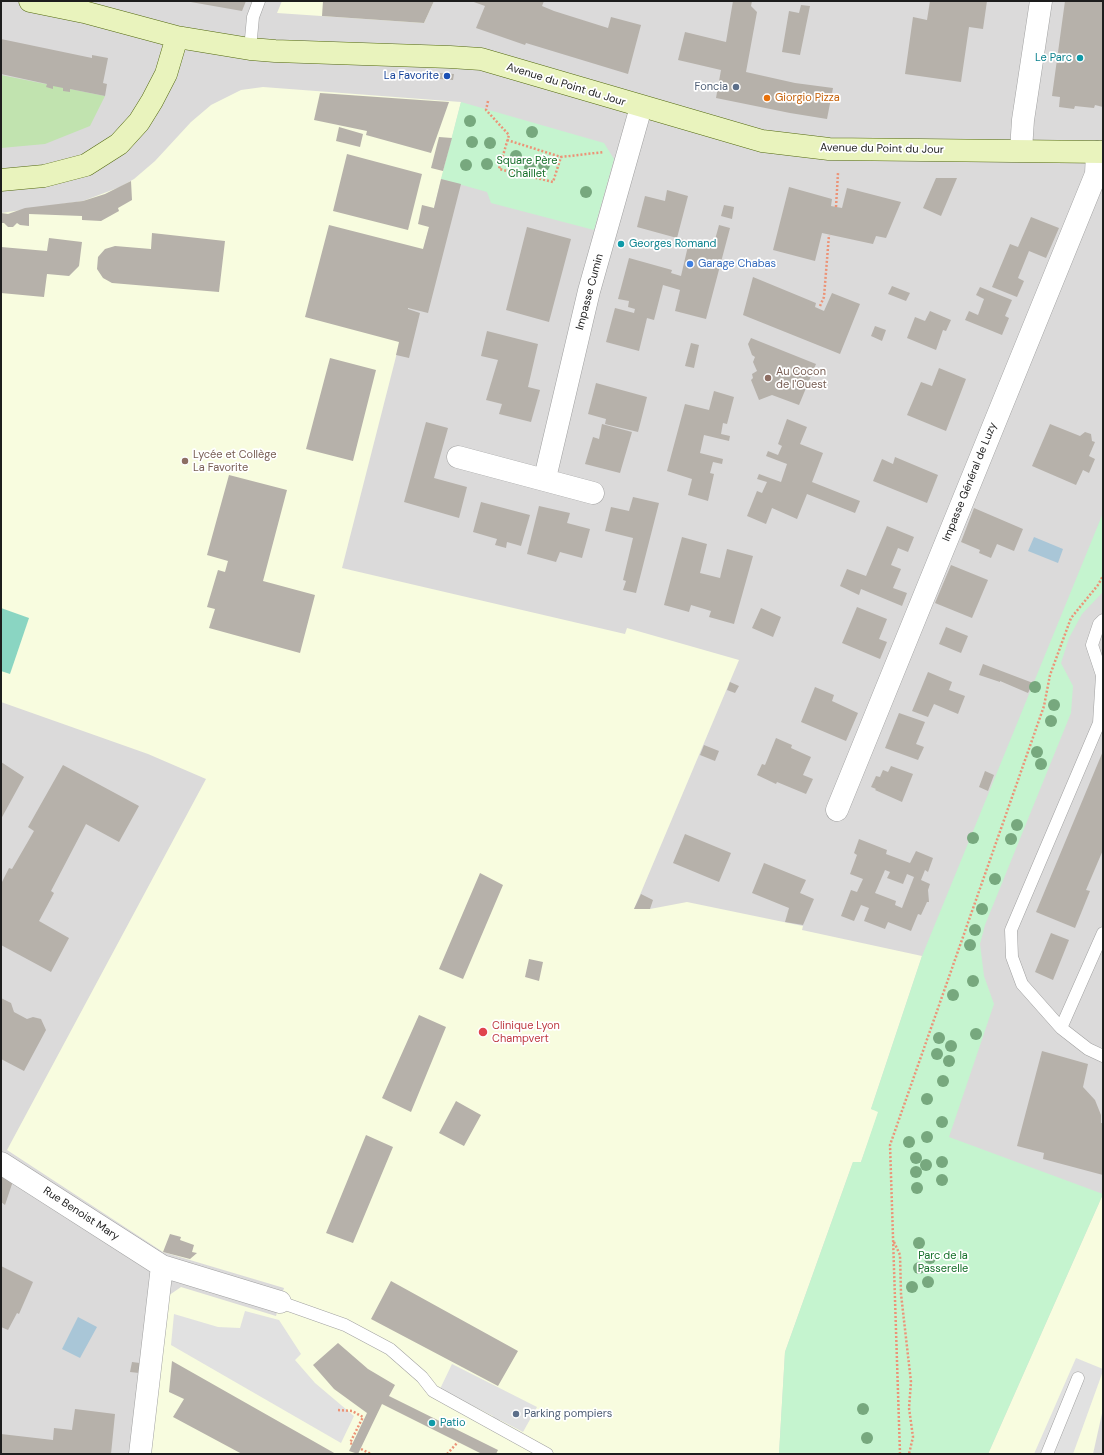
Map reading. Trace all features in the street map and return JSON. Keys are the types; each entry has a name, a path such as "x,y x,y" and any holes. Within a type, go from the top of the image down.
{"main road":[{"name":"Avenue du Point du Jour","path":"30,1 84,12 177,37 250,49 481,59 762,142 829,149 1100,152"},
{"path":"1,180 44,176 86,165 119,144 139,122 152,101 166,74 177,37"}],"street":[{"path":"1021,150 1023,120 1041,1"},
{"name":"Impasse Cumin","path":"545,478 589,291 641,107"},
{"name":"Impasse Général de Luzy","path":"836,810 1096,174 1100,152"},
{"path":"458,457 545,478 593,493"},
{"name":"Rue Benoist Mary","path":"1,1163 162,1266 280,1302"},
{"path":"140,1454 162,1266"}],"lane":[{"path":"250,49 253,17 259,1"},
{"path":"1103,620 1099,624 1092,645 1102,675 1099,723 1011,930 1012,957 1022,984 1060,1028 1088,1049 1103,1056"},
{"path":"1060,1028 1103,933"},
{"path":"280,1302 345,1325 390,1349 422,1377 433,1391 547,1454"},
{"path":"1047,1454 1078,1378"}],"path":[{"path":"488,101 486,110 509,135 499,169 553,182 561,157"},
{"path":"508,140 561,157 603,153 610,150"},
{"path":"836,207 838,173"},
{"path":"820,306 824,297 829,235"},
{"path":"900,1454 890,1146 1044,706 1050,674 1071,618 1098,585 1103,576"},
{"path":"894,1242 900,1255 901,1294 911,1382 909,1408 913,1437 909,1454"},
{"path":"338,1410 352,1411 363,1417 350,1443 352,1444"},
{"path":"447,1454 458,1442"},
{"path":"361,1449 372,1454"}],"shaded area":[{"path":"1,1 1103,1 1103,1454 1,1454"},
{"path":"282,1 434,1 424,23 277,13"},
{"name":"Clinique Lyon Champvert","path":"263,87 461,102 342,568 625,634 627,628 739,660 634,909 650,909 687,902 803,926 802,930 922,956 871,1109 879,1111 861,1162 853,1162 785,1352 779,1454 149,1454 165,1298 181,1287 276,1316 284,1288 163,1252 7,1150 206,779 148,754 1,702 1,213 83,201 120,187 134,179 155,161 191,122 211,105 241,90"},
{"path":"1103,1194 1103,1409 1093,1454 988,1454"},
{"path":"245,1311 279,1320 301,1354 295,1360 315,1383 354,1416 341,1443 171,1345 174,1314 218,1327 240,1328"},
{"path":"1076,1358 1103,1369 1103,1371 1073,1454 1034,1454"},
{"path":"452,1364 537,1407 523,1432 500,1420 493,1424 493,1416 440,1389"}],"green space":[{"path":"1,75 105,96 90,126 45,144 1,148"},
{"name":"Square Père Chaillet","path":"461,102 604,143 614,159 594,230 491,203 487,192 441,179"},
{"name":"Parc de la Passerelle","path":"1103,513 1103,592 1082,614 1069,638 1061,663 1073,686 1071,713 985,925 980,944 984,976 994,1004 949,1137 1103,1194 988,1454 779,1454 785,1352 853,1162 861,1162 878,1112 871,1109 922,956"},
{"path":"1,608 29,618 10,674 1,671"}],"water":[{"path":"1034,537 1063,549 1058,563 1028,551"},
{"path":"78,1317 97,1327 80,1358 62,1349"}],"building":[{"path":"185,1 246,1 242,11"},
{"path":"323,1 434,1 424,23 322,16"},
{"path":"471,1 544,1 542,6 608,28 611,17 641,25 628,74 526,43 525,45 476,28 485,6"},
{"path":"733,1 752,1 751,6 757,12 746,72 795,83 833,88 827,119 716,98 721,70 678,60 685,32 726,42"},
{"path":"930,1 987,1 983,29 969,27 961,82 905,74 913,17 927,20"},
{"name":"Le Parc","path":"1065,1 1103,1 1103,107 1095,105 1094,108 1075,106 1074,109 1059,107 1060,97 1052,96"},
{"path":"801,5 810,6 800,55 782,52 789,11 799,13"},
{"path":"1,39 92,58 92,55 108,58 103,83 107,84 105,96 70,89 70,92 63,91 63,88 53,86 53,89 46,87 47,84 1,74"},
{"path":"439,73 454,74 453,80 439,79"},
{"path":"320,93 449,102 431,153 366,135 367,131 314,120"},
{"path":"339,127 363,134 360,147 336,141"},
{"path":"439,137 452,138 443,171 431,168"},
{"path":"347,154 422,174 408,230 333,211"},
{"path":"936,178 957,178 941,216 923,208"},
{"path":"441,179 461,184 428,313 408,308 420,313 409,358 396,355 399,342 305,317 329,225 423,249 429,227 418,224 422,205 434,208"},
{"path":"131,181 132,200 118,208 119,211 101,221 82,220 82,216 29,214 29,226 20,225 17,223 13,227 8,227 4,223 1,223 1,213 8,214 25,208 83,201 105,194"},
{"path":"789,187 832,199 831,206 842,208 847,188 901,202 886,238 876,236 873,244 822,233 815,261 773,250"},
{"path":"667,190 688,196 677,238 637,227 645,196 665,201"},
{"path":"724,205 734,207 732,219 721,216"},
{"path":"1031,217 1059,228 1046,258 1029,251 1018,278 1024,281 1017,297 992,287 1010,244 1018,247"},
{"path":"719,225 730,228 706,319 675,311 680,290 663,285 654,320 647,318 639,351 606,342 615,308 634,313 635,309 628,307 629,301 618,299 629,258 672,270 671,273 681,276 688,246 678,244 679,238 713,247"},
{"path":"527,227 571,239 549,322 506,310"},
{"path":"152,233 225,241 219,292 112,283 103,278 97,269 98,257 105,249 115,246 151,249"},
{"path":"49,238 82,242 79,266 69,276 47,274 44,297 1,293 1,247 47,251"},
{"path":"753,277 816,303 815,307 824,311 832,293 860,304 840,354 743,315"},
{"path":"892,286 910,293 906,301 888,294"},
{"path":"980,287 1012,300 1005,316 1009,318 1002,335 965,320 969,311 978,315 984,299 976,295"},
{"path":"930,311 951,320 946,331 943,330 936,350 907,338 915,317 925,321"},
{"path":"875,326 886,330 882,341 871,336"},
{"path":"487,331 538,344 528,387 540,390 531,422 499,414 502,404 486,400 498,360 481,356"},
{"path":"751,338 816,364 799,405 772,395 759,400 751,380 753,378 752,374 757,371 753,362 755,357 752,355 748,344"},
{"path":"691,343 699,345 694,368 685,366"},
{"path":"330,358 376,370 353,461 306,449"},
{"path":"939,368 966,379 946,431 907,415 921,382 932,386"},
{"path":"596,383 647,397 638,432 605,424 606,419 588,414"},
{"path":"714,391 734,397 727,424 723,423 721,434 730,436 729,441 704,435 700,453 723,459 722,464 713,462 710,473 714,474 708,501 688,495 692,479 667,471 685,404 709,410"},
{"path":"787,419 807,427 800,444 823,453 812,482 860,501 855,513 807,494 797,519 772,508 766,524 747,516 757,491 762,493 767,482 757,479 759,474 781,482 787,464 766,456 768,451 778,455 782,446 778,444"},
{"path":"426,422 448,428 434,478 467,487 459,518 404,502"},
{"path":"602,424 632,432 620,473 585,464 593,437 599,439"},
{"path":"1050,424 1080,436 1085,432 1091,434 1092,441 1095,442 1089,456 1095,459 1089,473 1083,470 1076,485 1032,466"},
{"path":"895,457 938,475 927,503 873,481 882,459 893,464"},
{"path":"229,475 287,490 263,581 315,595 300,653 209,628 215,609 207,607 218,570 225,572 228,561 207,555"},
{"path":"633,497 659,503 636,593 623,590 626,581 623,580 633,538 605,531 611,507 629,511"},
{"path":"481,502 530,515 521,546 507,542 506,548 495,545 497,539 473,532"},
{"path":"539,506 570,513 567,523 590,529 582,558 560,552 556,562 527,554"},
{"path":"974,508 1023,529 1014,551 997,544 991,558 979,553 980,550 961,542"},
{"path":"887,526 914,537 908,552 898,548 891,565 901,569 893,588 907,593 902,606 861,589 859,595 840,586 847,569 866,576"},
{"path":"682,537 707,544 700,573 720,578 727,549 753,556 734,624 709,617 711,611 691,605 689,612 664,605"},
{"path":"951,565 988,580 972,618 935,603"},
{"path":"857,607 887,619 879,639 887,642 880,659 842,643"},
{"path":"761,608 781,617 773,637 752,628"},
{"path":"946,627 968,636 961,653 939,644"},
{"path":"983,664 1033,683 1028,693 1000,681 979,675"},
{"path":"928,672 952,682 949,690 965,696 958,714 934,704 928,717 912,711"},
{"path":"730,682 739,686 735,693 727,690"},
{"path":"815,687 834,695 832,701 858,713 846,741 801,722"},
{"path":"899,713 925,722 916,744 924,747 918,760 885,748"},
{"path":"776,738 792,745 791,748 811,757 803,775 813,779 806,794 777,782 776,784 757,775 762,764 765,765"},
{"path":"704,745 719,751 715,761 700,755"},
{"path":"1103,751 1103,850 1086,890 1090,891 1075,928 1036,912"},
{"path":"1,762 24,777 1,819"},
{"path":"63,765 139,806 119,842 86,824 51,891 54,893 39,921 69,938 51,972 1,945 1,884 9,868 12,869 34,831 28,827"},
{"path":"891,766 913,774 902,802 871,787 876,776 880,777 883,770 888,772"},
{"path":"985,771 994,775 988,791 979,787"},
{"path":"685,834 731,853 719,882 673,863"},
{"path":"859,839 887,850 886,854 910,863 916,851 933,858 928,872 925,870 921,880 930,884 928,890 929,902 927,902 921,915 918,914 911,931 888,922 885,929 864,921 869,908 861,905 854,921 841,916 851,890 857,892 863,879 850,874 857,855 854,853","holes":["885,870 890,872 887,878 903,884 907,874 914,877 902,908 895,905 896,901 875,893"]},
{"path":"764,863 806,880 800,893 814,899 803,925 785,922 789,908 752,893"},
{"path":"480,873 503,885 463,979 439,969"},
{"path":"641,894 653,900 650,909 634,909"},
{"path":"1051,933 1069,940 1053,980 1035,972"},
{"path":"529,959 543,962 539,981 525,977"},
{"path":"1,998 11,1003 14,1012 27,1019 33,1017 41,1019 46,1030 24,1071 1,1059"},
{"path":"419,1015 446,1027 411,1112 382,1098"},
{"path":"1042,1051 1088,1064 1083,1087 1095,1100 1101,1115 1101,1123 1103,1123 1103,1175 1043,1159 1044,1153 1017,1146"},
{"path":"456,1101 481,1115 464,1146 439,1133"},
{"path":"366,1135 393,1147 353,1243 326,1233"},
{"path":"1,1174 13,1181 5,1205 1,1202"},
{"path":"170,1234 181,1237 180,1240 194,1245 192,1252 197,1253 190,1259 163,1252"},
{"path":"1,1266 33,1282 19,1314 17,1313 8,1330 1,1327"},
{"path":"391,1281 518,1351 498,1386 371,1319"},
{"path":"338,1343 368,1369 395,1385 389,1396 498,1450 496,1454 482,1454 382,1404 358,1454 349,1451 367,1413 334,1389 313,1365"},
{"path":"172,1361 336,1454 242,1454 173,1417 184,1399 169,1392"},
{"path":"132,1362 140,1363 139,1373 130,1372"},
{"path":"75,1409 115,1414 111,1454 1,1454 1,1434 53,1440 54,1428 72,1430"}],"place":[{"name":"Le Parc","path":"1080,58"},
{"name":"La Favorite","path":"447,76"},
{"name":"Foncia","path":"736,87"},
{"name":"Giorgio Pizza","path":"767,98"},
{"name":"Georges Romand","path":"621,244"},
{"name":"Garage Chabas","path":"690,264"},
{"name":"Au Cocon de l'Ouest","path":"768,378"},
{"name":"Lycée et Collège La Favorite","path":"185,461"},
{"name":"Clinique Lyon Champvert","path":"483,1032"},
{"name":"Parking pompiers","path":"516,1414"},
{"name":"Patio","path":"432,1423"}]}
